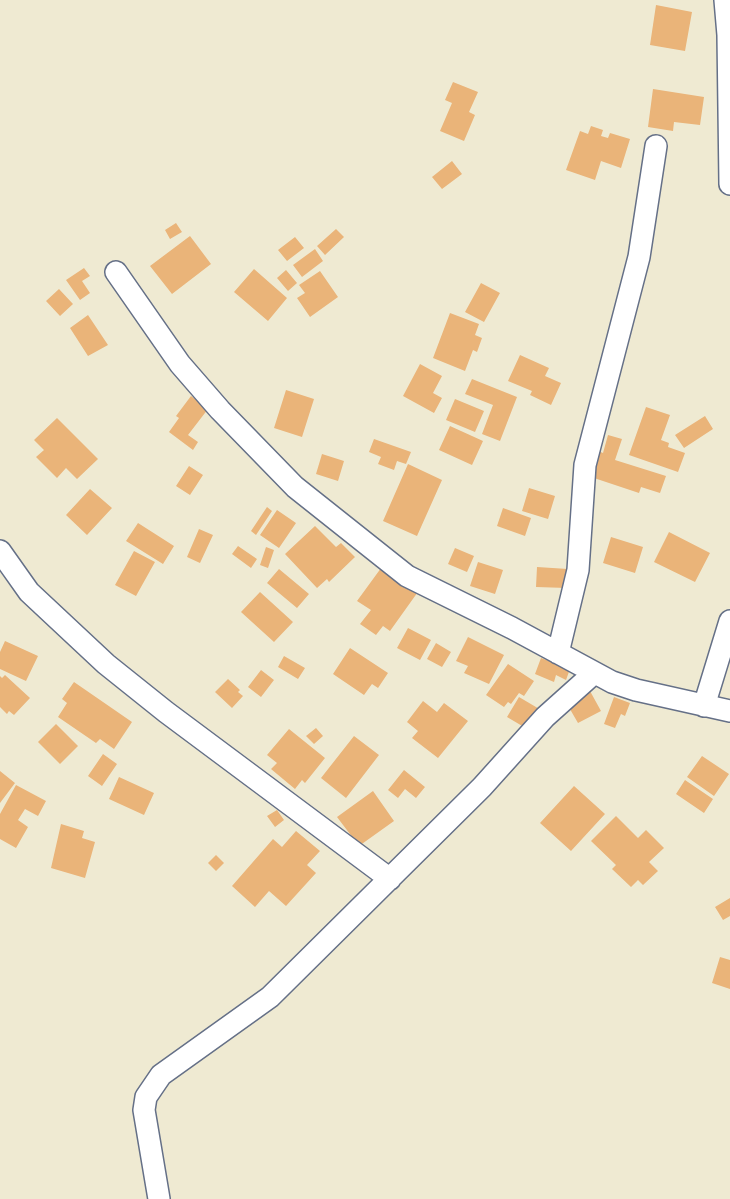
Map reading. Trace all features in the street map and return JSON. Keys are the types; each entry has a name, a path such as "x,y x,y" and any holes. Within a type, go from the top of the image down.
{"street":[{"path":"725,0 730,184"},
{"path":"558,653 578,570 585,465 639,257 656,146"},
{"path":"116,272 180,364 220,410 295,487 407,576 558,653 593,674 636,690 730,711"},
{"path":"0,551 29,592 106,664 390,879"},
{"path":"704,706 730,621"},
{"path":"159,1199 144,1110 146,1097 153,1086 176,1063 270,997 482,787 545,718 593,674"}],"building":[{"path":"656,5 692,12 685,51 650,45"},
{"path":"453,82 478,92 469,112 475,115 464,141 440,131 452,103 445,100"},
{"path":"653,89 704,97 700,125 674,122 673,131 648,127"},
{"path":"591,126 603,130 601,136 608,138 610,133 630,139 621,168 601,161 595,180 566,170 580,131 588,134"},
{"path":"452,161 462,174 442,189 432,177"},
{"path":"176,223 182,232 170,239 165,230"},
{"path":"336,229 344,237 325,255 317,246"},
{"path":"190,236 211,264 172,294 150,266"},
{"path":"295,237 304,248 287,261 278,250"},
{"path":"315,249 323,261 302,277 293,265"},
{"path":"84,268 90,276 82,281 90,293 80,300 66,280"},
{"path":"254,269 287,298 268,321 234,292"},
{"path":"286,270 297,283 288,291 277,278"},
{"path":"320,271 338,297 310,317 297,298 305,293 299,285"},
{"path":"481,283 500,293 484,322 465,312"},
{"path":"59,289 73,304 60,316 46,301"},
{"path":"450,313 479,324 475,335 482,338 477,352 473,350 465,371 433,358"},
{"path":"88,315 108,345 88,356 70,328"},
{"path":"520,355 549,368 545,376 561,383 551,405 530,395 532,391 508,381"},
{"path":"420,364 442,376 433,393 442,398 434,413 403,396"},
{"path":"472,379 517,397 500,441 482,434 493,405 465,394"},
{"path":"286,390 314,399 302,437 274,428"},
{"path":"191,396 208,409 188,435 198,442 193,450 169,432 179,418 176,416"},
{"path":"455,399 484,411 475,432 446,420"},
{"path":"646,407 670,415 661,440 669,443 668,447 685,453 678,472 629,455"},
{"path":"705,416 713,429 684,448 675,435"},
{"path":"57,418 98,459 77,479 66,468 57,478 36,457 44,450 34,440"},
{"path":"450,426 483,441 472,465 439,450"},
{"path":"608,435 622,439 615,460 666,476 660,493 641,487 639,493 588,476 596,450 603,453"},
{"path":"374,439 411,452 406,464 397,461 394,470 378,464 381,457 369,452"},
{"path":"322,454 344,461 338,481 316,474"},
{"path":"408,464 442,480 417,536 383,521"},
{"path":"189,466 203,475 190,495 176,486"},
{"path":"529,488 555,496 548,519 522,511"},
{"path":"90,489 112,508 87,535 66,515"},
{"path":"267,507 272,511 256,535 251,531"},
{"path":"503,508 531,518 525,536 497,526"},
{"path":"277,510 296,523 279,548 260,535"},
{"path":"138,523 174,546 163,564 126,541"},
{"path":"315,526 336,547 341,543 355,557 329,582 327,579 317,588 285,554"},
{"path":"199,529 213,535 200,563 187,557"},
{"path":"669,532 710,553 695,582 654,562"},
{"path":"611,537 643,547 635,573 603,563"},
{"path":"238,546 257,559 251,568 232,554"},
{"path":"266,547 274,550 268,568 260,565"},
{"path":"455,548 474,556 467,572 448,564"},
{"path":"134,551 155,562 136,596 115,585"},
{"path":"478,562 503,570 495,594 470,586"},
{"path":"384,564 420,589 390,631 383,626 376,635 360,624 371,610 357,601"},
{"path":"537,567 568,569 567,588 536,587"},
{"path":"279,569 309,594 297,608 267,583"},
{"path":"260,592 293,622 274,642 241,612"},
{"path":"408,628 431,640 420,660 397,648"},
{"path":"468,637 504,655 489,684 464,673 468,666 456,661"},
{"path":"5,641 38,656 26,681 0,669 0,652"},
{"path":"436,643 451,652 442,667 427,659"},
{"path":"350,648 388,673 378,688 372,684 364,695 333,674"},
{"path":"284,656 305,668 298,679 278,667"},
{"path":"541,658 570,669 566,680 556,675 554,682 535,674"},
{"path":"508,664 534,681 524,696 519,693 511,704 508,702 504,707 486,695"},
{"path":"261,670 274,680 261,697 248,687"},
{"path":"5,675 30,698 14,715 9,711 7,714 0,707 0,676 2,678"},
{"path":"228,679 243,696 232,708 215,692"},
{"path":"74,682 132,722 114,749 100,739 96,743 58,717 67,703 62,699"},
{"path":"590,691 601,711 578,723 567,704"},
{"path":"519,697 541,710 529,730 507,717"},
{"path":"614,697 630,703 625,716 621,714 615,728 604,724"},
{"path":"423,701 437,712 444,703 468,721 438,758 412,738 418,731 407,722"},
{"path":"56,724 78,746 60,764 38,742"},
{"path":"316,728 323,736 314,744 306,736"},
{"path":"289,729 325,758 305,783 302,780 295,789 271,769 277,763 267,755"},
{"path":"354,736 379,755 346,798 321,778"},
{"path":"103,754 117,764 102,786 88,776"},
{"path":"702,756 729,774 714,796 687,777"},
{"path":"404,770 425,787 416,798 405,789 398,798 388,790"},
{"path":"0,771 15,783 0,803"},
{"path":"119,777 154,793 144,815 109,799"},
{"path":"685,780 713,799 704,813 676,794"},
{"path":"16,785 46,801 38,816 25,809 18,820 28,827 16,848 0,839 0,814"},
{"path":"574,786 605,814 571,851 540,823"},
{"path":"373,791 394,821 359,846 337,817"},
{"path":"277,810 284,820 275,827 267,816"},
{"path":"616,816 638,838 646,830 664,848 649,862 658,871 643,885 638,880 631,887 612,869 616,865 591,841"},
{"path":"61,824 84,831 82,838 95,842 85,878 51,868"},
{"path":"296,831 320,851 307,865 316,873 286,906 269,891 255,907 232,886 273,839 282,847"},
{"path":"216,855 224,863 216,871 208,863"},
{"path":"730,898 730,916 723,920 715,907"},
{"path":"720,957 730,960 730,989 712,983"}]}
